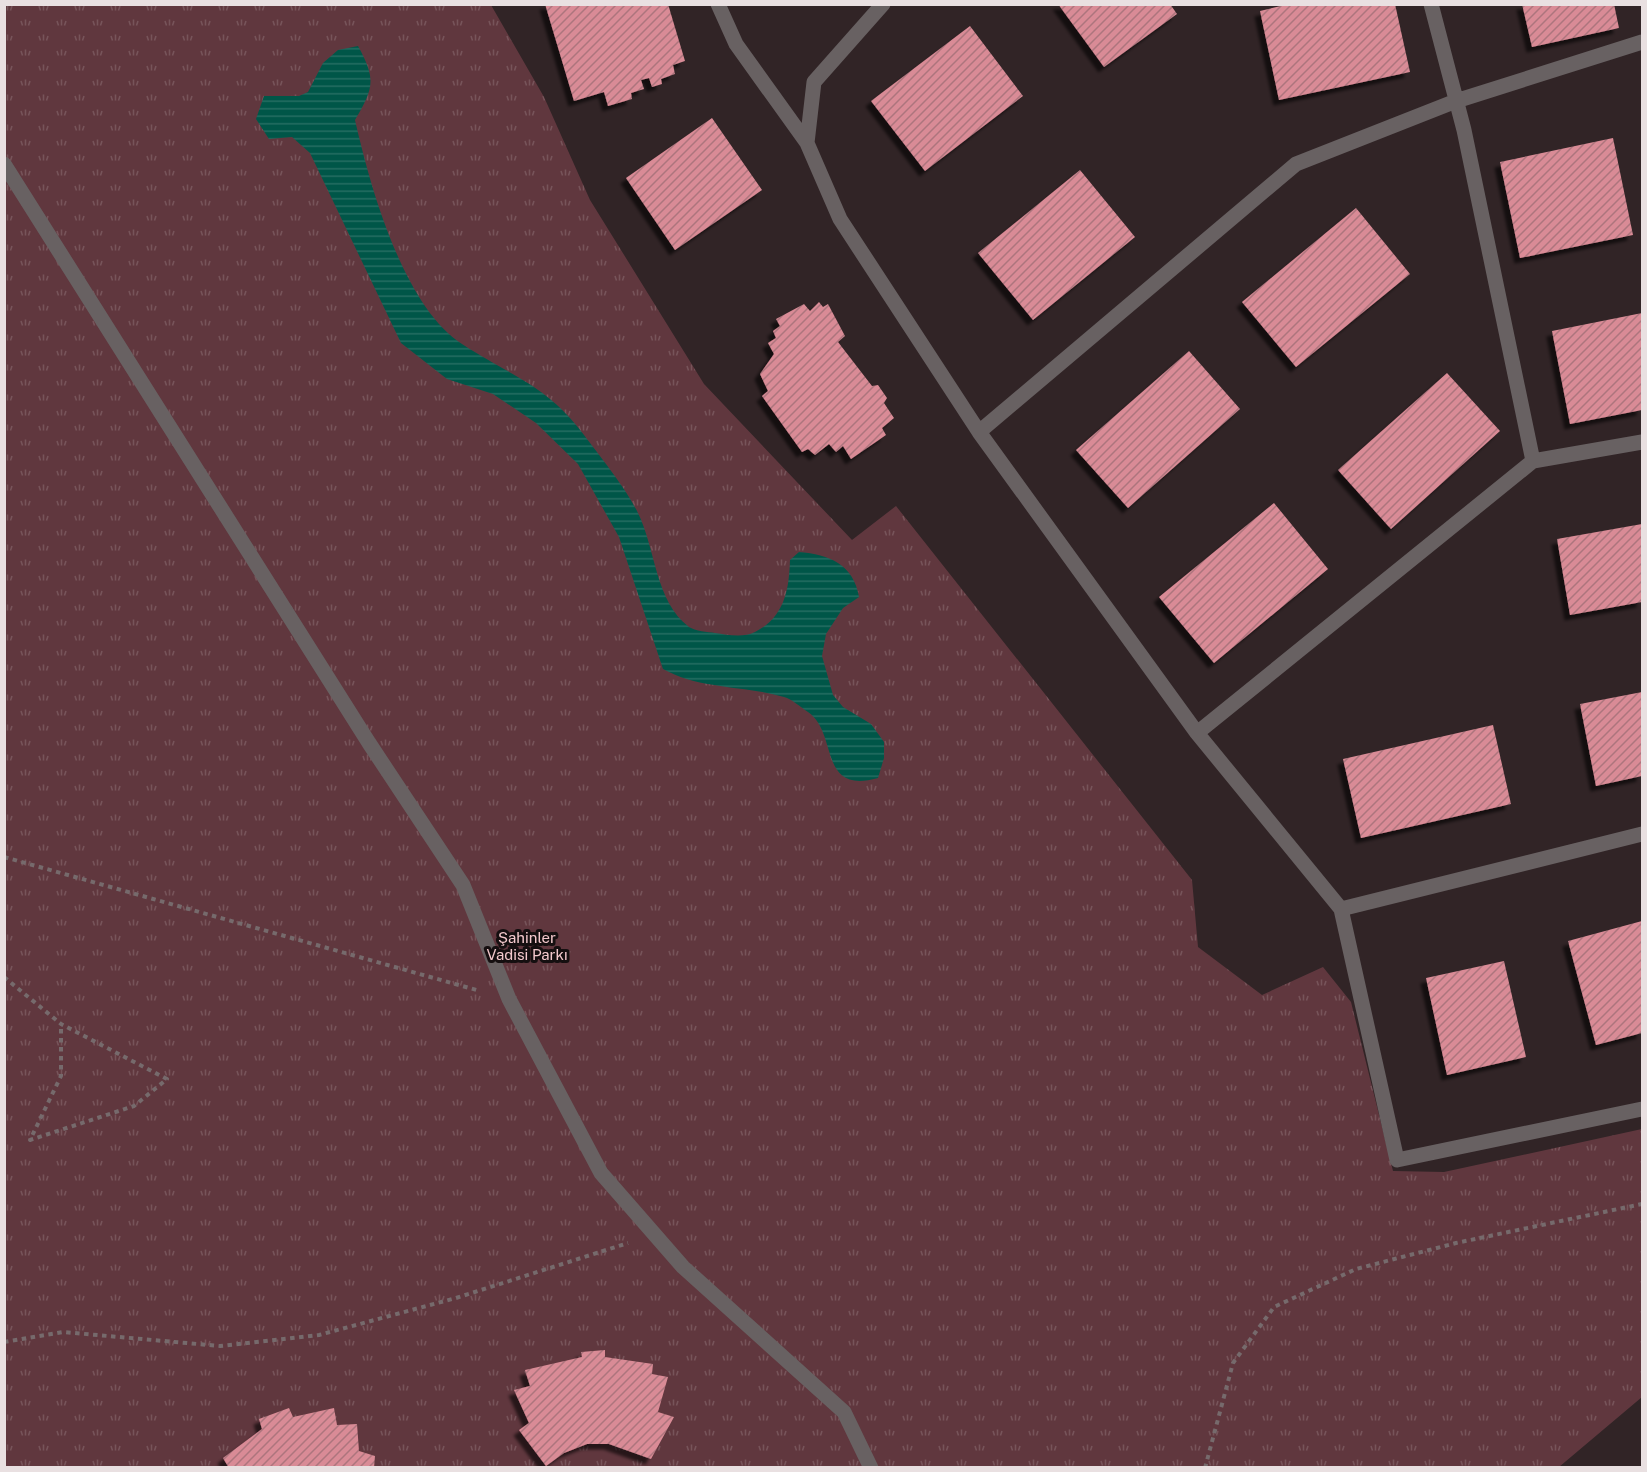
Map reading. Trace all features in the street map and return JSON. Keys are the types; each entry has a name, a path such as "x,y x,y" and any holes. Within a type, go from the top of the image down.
{"street":[{"path":"718,4 736,44 807,143 840,219 979,432 1197,734 1341,909 1397,1160 1642,1109"},
{"path":"807,143 814,82 883,4"},
{"path":"1431,4 1456,101 1533,461"},
{"path":"979,432 1296,164 1456,101 1642,42"},
{"path":"4,164 363,733 463,885 509,999 601,1173 683,1267 844,1412 871,1467"},
{"path":"1197,734 1533,461 1642,442"},
{"path":"1341,909 1642,834"}],"path":[{"path":"4,857 509,999"},
{"path":"4,977 61,1024 167,1079 134,1106 30,1140 61,1076 61,1024"},
{"path":"1205,1467 1233,1363 1274,1307 1356,1269 1456,1243 1642,1204"},
{"path":"4,1342 63,1332 220,1346 319,1335 456,1298 655,1235"}],"green space":[{"name":"Şahinler Vadisi Parkı","path":"5,5 491,5 544,97 590,200 704,384 852,540 896,506 1192,880 1198,947 1262,995 1323,967 1351,1002 1393,1171 1444,1172 1642,1129 1642,1397 1559,1467 5,1468"}],"shaded area":[{"path":"358,46 370,76 369,92 355,120 361,147 392,242 422,302 441,326 462,344 542,393 570,418 584,435 633,503 644,527 669,603 689,627 702,631 740,635 750,634 765,626 779,610 786,592 790,560 799,552 820,555 846,569 852,577 859,597 843,608 826,634 822,656 833,695 843,707 871,724 884,742 884,758 878,778 859,781 846,778 837,770 817,722 790,699 769,693 692,681 663,669 619,537 578,464 536,423 493,394 447,379 401,343 310,153 292,137 269,139 256,119 264,96 299,96 308,92 323,63 338,50"}],"building":[{"path":"545,4 668,4 685,61 673,65 675,74 661,79 662,84 652,87 649,78 641,80 644,89 631,93 632,99 608,106 604,92 574,101"},
{"path":"1058,4 1170,4 1177,14 1104,67"},
{"path":"1289,4 1395,4 1410,72 1279,100 1260,11"},
{"path":"1522,4 1614,4 1619,28 1532,47"},
{"path":"970,26 1023,96 925,171 871,101"},
{"path":"712,118 762,190 675,250 626,178"},
{"path":"1613,138 1633,235 1520,258 1500,162"},
{"path":"1080,170 1135,237 1033,320 978,253"},
{"path":"1356,208 1410,274 1296,367 1242,302"},
{"path":"819,302 823,307 828,304 845,336 838,342 872,386 878,385 887,398 884,403 894,418 882,428 886,435 851,459 843,446 836,452 829,444 815,455 808,449 802,452 762,396 768,391 760,374 774,354 768,343 776,338 773,331 780,326 776,319 804,304 810,311"},
{"path":"1642,313 1642,410 1570,424 1552,331"},
{"path":"1189,351 1240,409 1128,508 1076,450"},
{"path":"1447,373 1500,431 1391,529 1338,470"},
{"path":"1274,503 1328,569 1214,663 1159,597"},
{"path":"1642,524 1642,602 1570,615 1557,539"},
{"path":"1642,692 1642,776 1596,786 1580,704"},
{"path":"1493,725 1511,804 1361,838 1343,759"},
{"path":"1642,921 1642,1033 1596,1045 1568,941"},
{"path":"1504,961 1526,1057 1447,1075 1426,978"},
{"path":"605,1350 605,1357 653,1364 652,1374 668,1377 658,1412 674,1417 651,1459 609,1444 587,1444 564,1453 546,1466 519,1430 529,1423 514,1390 530,1386 525,1370 582,1357 581,1352"},
{"path":"289,1408 293,1417 334,1408 337,1425 357,1424 359,1451 375,1456 374,1468 229,1468 223,1458 262,1429 259,1419"}]}
